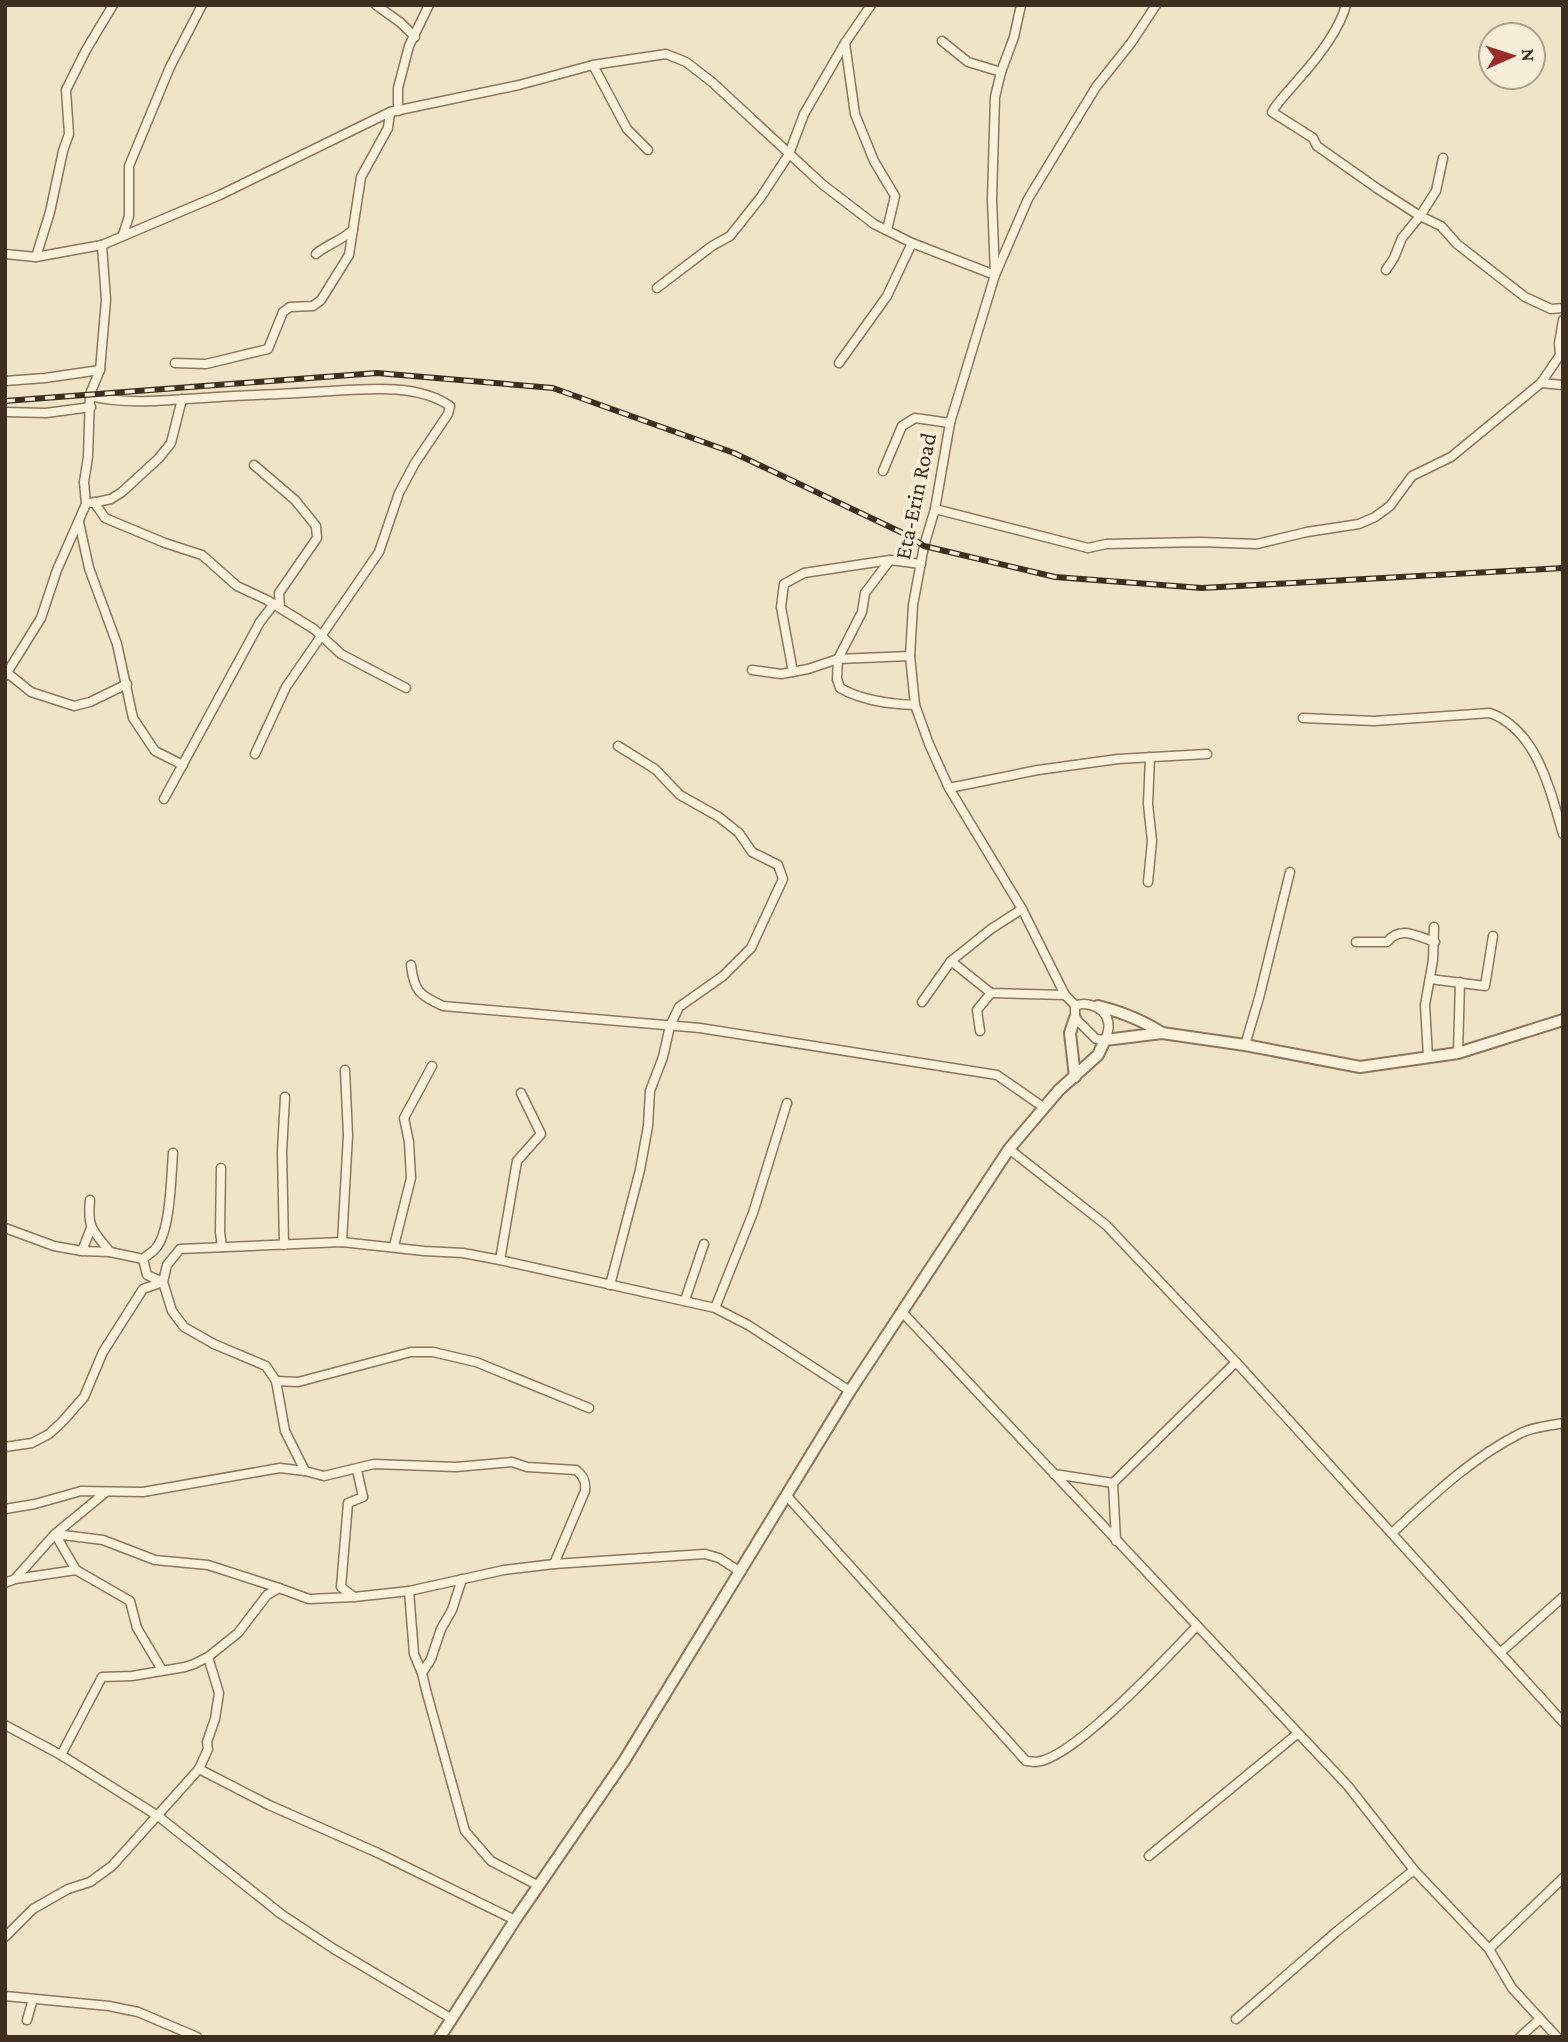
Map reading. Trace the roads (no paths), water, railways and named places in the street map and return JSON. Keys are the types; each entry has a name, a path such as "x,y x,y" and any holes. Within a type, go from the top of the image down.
{"street":[{"path":"36,257 50,212 62,151 69,134 66,90 113,5"},
{"path":"123,235 128,216 129,166 170,67 202,5"},
{"path":"376,5 415,37"},
{"path":"175,363 206,364 268,349 283,312 290,307 313,306 321,300 349,255 360,177 388,128 409,46 429,5"},
{"path":"656,288 712,246 730,236 761,197 789,154 804,114 845,43 871,5"},
{"path":"5,254 36,257 102,245 220,195 394,112 519,85 593,65 666,54 686,62 712,82 822,184 874,223 912,243 995,275 992,199 995,97 1021,5"},
{"path":"1346,5 1336,30 1272,112 1313,138 1317,146 1378,189 1441,226 1458,244 1525,297 1551,309 1563,308"},
{"name":"Eta-Erin Road","path":"1075,1005 1065,995 1022,909 949,788 929,744 915,705 910,656 913,605 935,509 950,423 995,275 1035,188 1096,87 1131,43 1152,7"},
{"path":"942,41 968,62 1001,72"},
{"path":"845,43 855,114 874,161 895,196 887,230"},
{"path":"593,65 627,129 648,150"},
{"path":"1386,270 1402,238 1420,216 1439,183 1443,158"},
{"path":"316,254 343,240 353,230"},
{"path":"839,363 887,296 912,243"},
{"path":"102,245 106,300 100,370 90,396 84,482 90,503 105,518 202,555 237,586 277,605 341,654 406,688"},
{"path":"935,509 1088,548 1106,544 1258,544 1307,532 1359,524 1390,506 1412,476 1451,457 1541,383 1560,355 1563,320"},
{"path":"5,381 45,379 100,370"},
{"path":"1541,383 1563,385"},
{"path":"90,396 111,400 182,399 369,389 421,392 439,398 450,406 448,414 415,463 399,493 379,552 286,687 255,754"},
{"path":"127,684 90,702 74,706 31,692 6,673 41,618 57,570 90,503 111,499 122,492 159,458 171,443 182,399"},
{"path":"5,412 46,413 91,407"},
{"path":"883,471 902,426 915,418 950,423"},
{"path":"164,799 261,622 277,605 279,593 317,538 316,526 295,500 254,465"},
{"path":"79,522 89,568 117,644 133,718 155,751 183,765"},
{"path":"793,672 781,607 784,584 804,573 890,560 921,564"},
{"path":"890,560 865,593 862,612 838,659 837,679 840,688 849,693 895,704 915,705"},
{"path":"751,670 780,674 838,659 910,656"},
{"path":"1303,718 1374,721 1490,713 1505,719 1523,735 1537,762 1549,787 1563,834"},
{"path":"610,1285 640,1171 648,1126 650,1091 663,1057 670,1026 679,1007 723,976 751,947 783,879 778,865 752,852 739,832 680,795 655,769 618,746"},
{"path":"949,788 1038,770 1118,759 1207,754"},
{"path":"1148,882 1152,841 1148,804 1150,757"},
{"path":"1245,1045 1290,872"},
{"path":"922,1002 950,961 1022,909"},
{"path":"1428,1057 1426,1005 1434,927"},
{"path":"1356,942 1387,942 1392,935 1407,932 1434,942"},
{"path":"1430,979 1485,986 1493,936"},
{"path":"950,961 991,993 1065,995"},
{"path":"411,965 413,982 421,995 443,1006 701,1028 997,1075 1043,1107"},
{"path":"1458,1053 1460,982"},
{"path":"980,1031 977,1010 991,993"},
{"path":"1075,1077 1070,1033 1075,1018 1075,1005 1084,1003 1125,1012 1142,1019 1162,1033"},
{"path":"440,2037 515,1920 624,1761 849,1391 1009,1149 1059,1090 1098,1055 1108,1023 1107,1017 1098,1006"},
{"path":"1075,1018 1091,1035 1104,1040 1162,1033 1245,1045 1360,1067 1458,1053 1563,1020"},
{"path":"394,1246 411,1178 409,1142 404,1118 432,1066"},
{"path":"342,1242 348,1124 345,1070"},
{"path":"500,1260 517,1161 541,1135 521,1093"},
{"path":"284,1245 282,1152 285,1097"},
{"path":"715,1308 753,1213 787,1103"},
{"path":"1009,1149 1107,1225 1236,1362 1563,1722"},
{"path":"143,1259 157,1247 162,1238 170,1194 173,1153"},
{"path":"221,1168 222,1247"},
{"path":"90,1200 88,1219 91,1228 110,1252"},
{"path":"5,1228 54,1246 110,1252 143,1259"},
{"path":"82,1251 91,1228"},
{"path":"305,1471 285,1431 276,1381 266,1366 214,1344 184,1327 172,1311 163,1282 167,1265 180,1249 342,1242 463,1253 500,1260 715,1308 748,1325 849,1391"},
{"path":"685,1300 704,1244"},
{"path":"143,1259 147,1275 163,1282"},
{"path":"5,1447 32,1443 49,1434 62,1422 84,1397 103,1352 143,1289 163,1282"},
{"path":"902,1312 1348,1786 1414,1870 1489,1949 1512,1988 1557,2037"},
{"path":"276,1381 298,1382 411,1352 433,1352 476,1362 589,1408"},
{"path":"1116,1541 1113,1483 1236,1362"},
{"path":"1392,1533 1447,1482 1485,1454 1523,1432 1563,1423"},
{"path":"5,1509 81,1491 143,1492 280,1468 324,1476 374,1464 456,1467 512,1462 527,1467 576,1470 586,1483 554,1564"},
{"path":"354,1597 341,1587 348,1503 363,1497 357,1470"},
{"path":"1052,1474 1113,1483"},
{"path":"15,1579 55,1534 106,1492"},
{"path":"786,1495 1026,1761 1038,1762 1080,1738 1136,1689 1197,1626"},
{"path":"55,1534 103,1540 155,1560 208,1565 309,1599 409,1591 462,1578 554,1564 705,1554 719,1558 739,1571"},
{"path":"55,1534 76,1570 130,1601 137,1628 162,1670"},
{"path":"5,1583 15,1579 76,1570"},
{"path":"422,1673 431,1659 441,1629 452,1610 462,1578"},
{"path":"61,1755 102,1676 132,1676 185,1667 208,1657 238,1633 267,1595 279,1588"},
{"path":"409,1591 414,1654 422,1673 464,1831 491,1861 539,1886"},
{"path":"1501,1652 1563,1597"},
{"path":"5,1937 33,1909 68,1889 100,1877 199,1769 208,1749 207,1742 215,1719 219,1693 208,1657"},
{"path":"5,1726 61,1755 158,1816 281,1914 452,2019"},
{"path":"1149,1856 1297,1734"},
{"path":"199,1769 269,1805 378,1853 515,1920"},
{"path":"1236,2019 1336,1932 1414,1870"},
{"path":"1489,1949 1563,1878"},
{"path":"5,1996 109,2006 138,2012 170,2023 197,2037"},
{"path":"27,2020 33,1999"},
{"path":"1520,2037 1540,2019"}],"railway":[{"path":"5,401 377,373 553,388 734,453 909,536 924,546 1055,577 1202,588 1563,568"}]}
